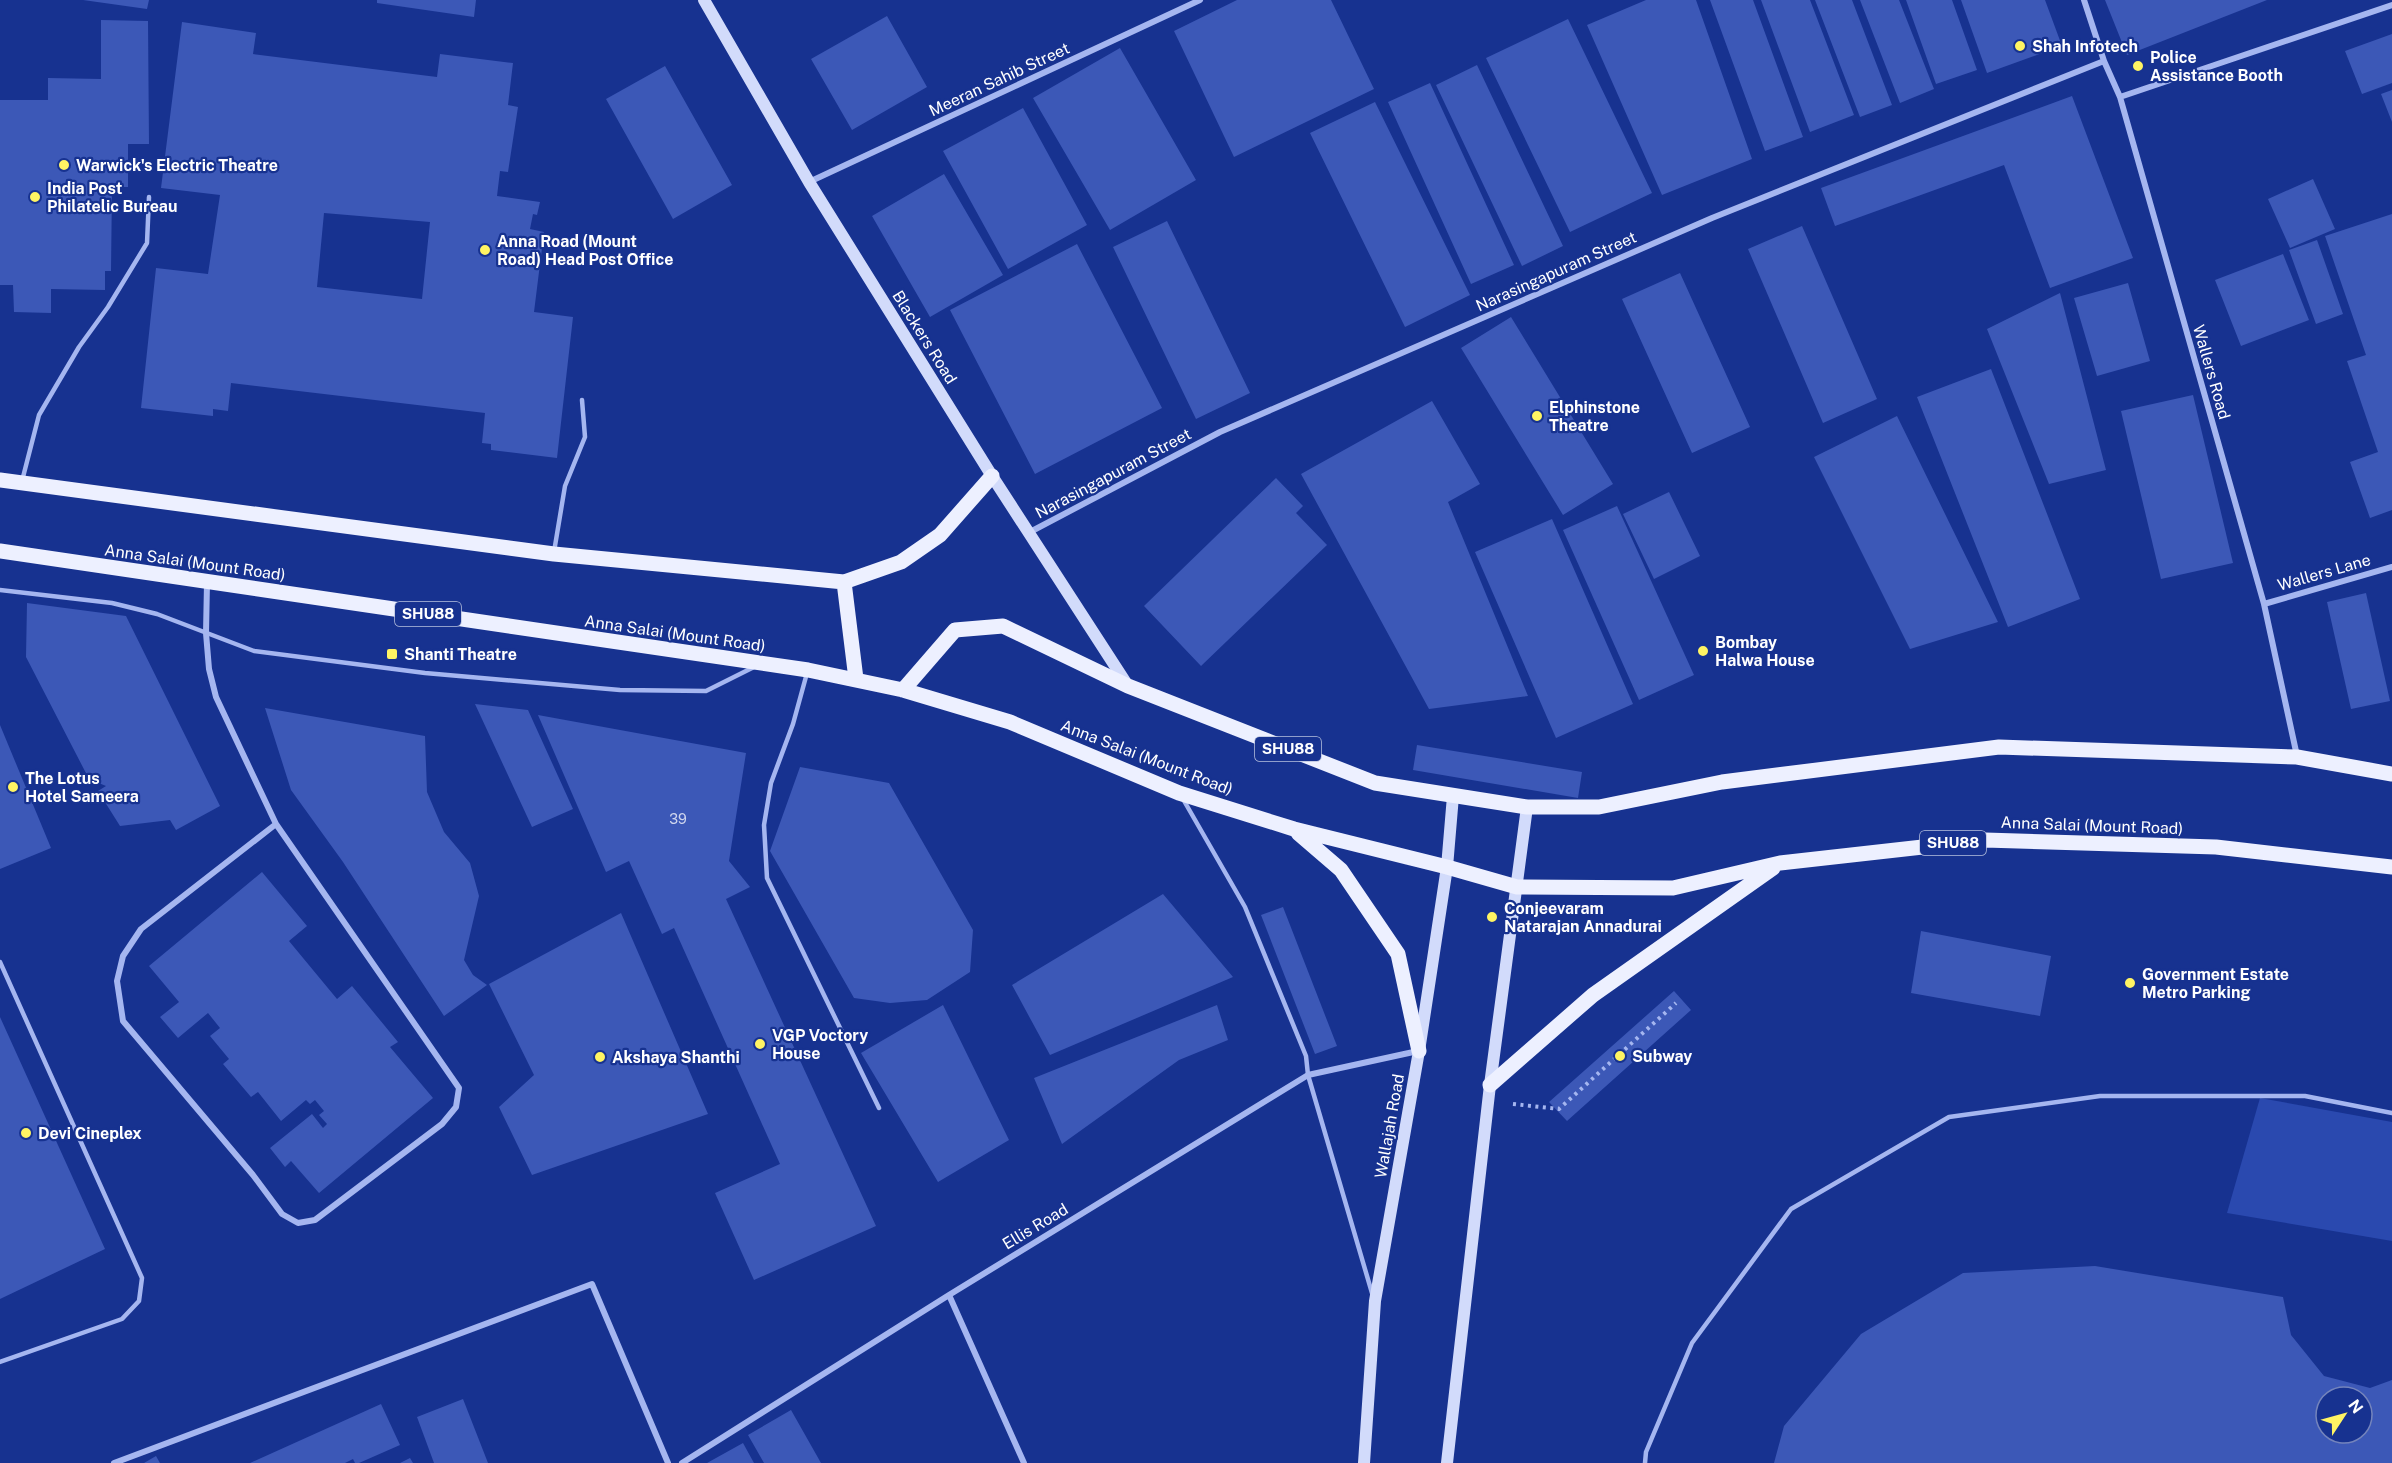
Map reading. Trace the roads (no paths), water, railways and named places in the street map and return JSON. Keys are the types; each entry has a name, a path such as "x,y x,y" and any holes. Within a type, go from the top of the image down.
{"main road":[{"name":"Blackers Road","path":"704,0 808,182 992,476 1128,686"},
{"path":"0,480 554,554 844,582 901,562 940,535 992,476"},
{"name":"Anna Salai (Mount Road)","path":"0,551 762,663 856,679 903,690 1010,722 1179,793 1294,829 1517,887 1673,888 1780,863 1985,840 2216,847 2392,867"},
{"path":"844,582 856,679"},
{"path":"903,690 955,630 1004,626 1128,686"},
{"name":"SHU88","path":"1128,686 1376,783 1527,807 1599,807 1722,782 1999,747 2297,757 2392,774"},
{"name":"Wallajah Road","path":"1364,1463 1375,1301 1419,1051 1447,867 1453,796"},
{"path":"1447,1463 1490,1084 1527,807"},
{"path":"1294,829 1341,870 1398,954 1419,1051"},
{"path":"1490,1084 1593,995 1780,863"}],"street":[{"name":"Meeran Sahib Street","path":"808,182 1200,0"},
{"name":"Wallers Road","path":"2084,0 2104,61 2120,98 2264,604 2297,757"},
{"path":"2120,98 2392,5"},
{"name":"Narasingapuram Street","path":"1030,532 1220,432 1712,218 2104,61"},
{"name":"Wallers Lane","path":"2264,604 2392,567"},
{"path":"207,582 206,633 209,669 216,697 276,824 459,1088 456,1107 442,1124 315,1220 298,1223 282,1214 253,1175 123,1021 117,981 123,956 141,929 276,824"},
{"name":"Ellis Road","path":"682,1463 949,1295 1308,1075 1419,1051"},
{"path":"114,1463 592,1284 668,1463"},
{"path":"949,1295 1024,1463"}],"lane":[{"path":"22,484 39,415 79,347 108,307 147,243 149,197"},
{"path":"554,554 565,486 585,437 582,400"},
{"path":"0,590 112,603 157,614 254,651 425,673 620,690 706,692 762,663"},
{"path":"808,670 793,724 771,783 764,825 767,878 879,1108"},
{"path":"1179,793 1245,906 1306,1056 1308,1075 1375,1301"},
{"path":"0,962 142,1278 139,1301 122,1319 0,1362"},
{"path":"1646,1463 1646,1452 1692,1343 1791,1209 1949,1117 2100,1096 2305,1096 2392,1113"}],"place":[{"name":"Shah Infotech","path":"2020,46"},
{"name":"Police Assistance Booth","path":"2138,66"},
{"name":"Warwick's Electric Theatre","path":"64,165"},
{"name":"India Post Philatelic Bureau","path":"35,197"},
{"name":"Anna Road (Mount Road) Head Post Office","path":"485,250"},
{"name":"Elphinstone Theatre","path":"1537,416"},
{"name":"Bombay Halwa House","path":"1703,651"},
{"name":"Shanti Theatre","path":"392,654"},
{"name":"The Lotus Hotel Sameera","path":"13,787"},
{"name":"Conjeevaram Natarajan Annadurai","path":"1492,917"},
{"name":"Government Estate Metro Parking","path":"2130,983"},
{"name":"VGP Voctory House","path":"760,1044"},
{"name":"Subway","path":"1620,1056"},
{"name":"Akshaya Shanthi","path":"600,1057"},
{"name":"Devi Cineplex","path":"26,1133"}]}
